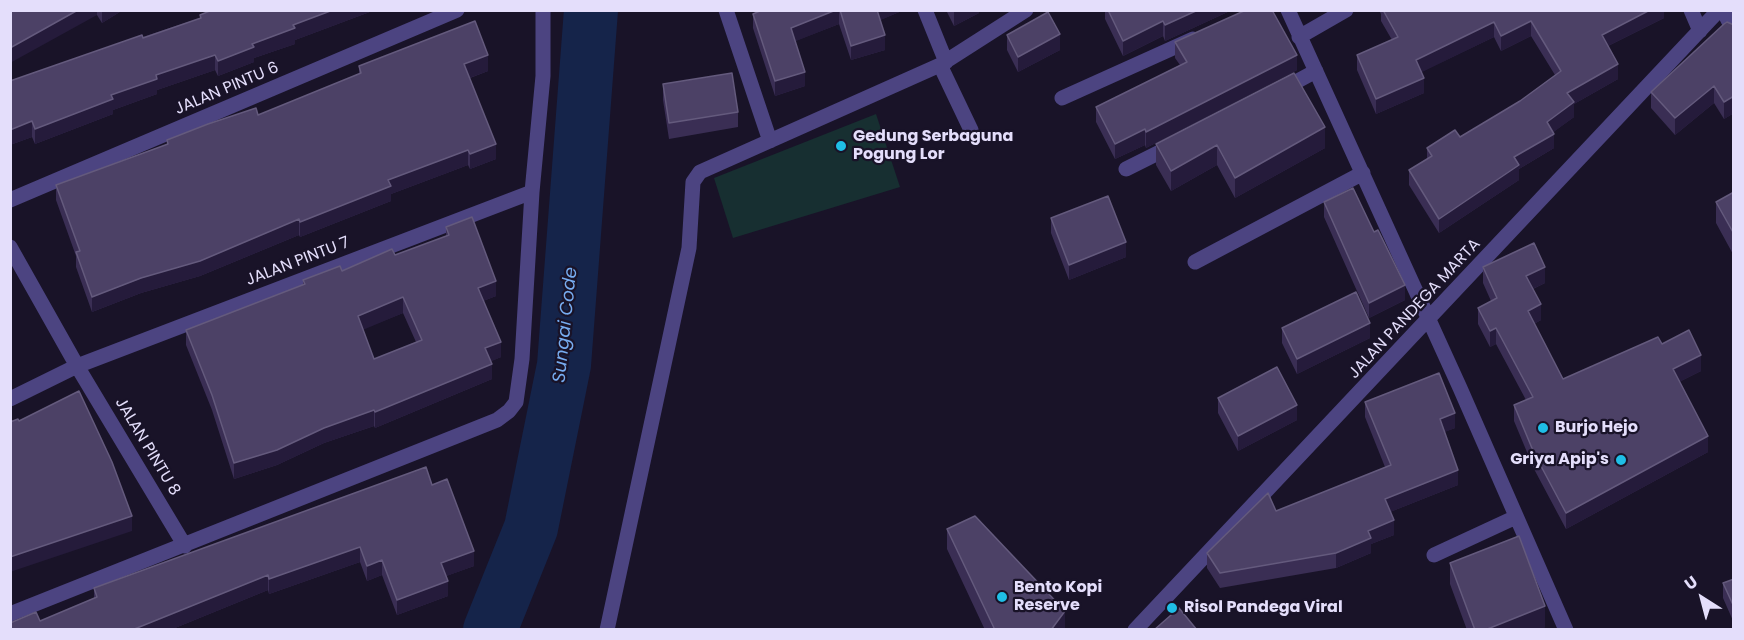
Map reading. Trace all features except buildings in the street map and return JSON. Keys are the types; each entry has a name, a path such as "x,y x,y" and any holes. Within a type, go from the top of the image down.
{"street":[{"name":"JALAN PINTU 6","path":"10,200 457,10"},
{"path":"10,614 497,420 509,411 516,402 522,359 532,192 543,76 543,10"},
{"path":"726,10 770,141"},
{"path":"925,10 943,64 971,130"},
{"path":"607,630 689,248 693,182 700,172 943,64 1026,10"},
{"path":"1288,10 1364,172 1566,630"},
{"path":"1299,37 1346,10"},
{"path":"1691,10 1700,30"},
{"path":"1721,10 1734,32"},
{"name":"JALAN PANDEGA MARTA","path":"1135,630 1721,10"},
{"path":"1062,98 1203,35"},
{"path":"1264,98 1317,71"},
{"path":"1126,169 1190,137"},
{"path":"1195,262 1364,172"},
{"name":"JALAN PINTU 7","path":"10,399 77,366 532,192"},
{"name":"JALAN PINTU 8","path":"10,247 77,366 185,546"},
{"path":"1434,555 1516,517"}],"green space":[{"name":"Gedung Serbaguna Pogung Lor","path":"876,114 900,187 733,238 714,178"}],"waterway":[{"name":"Sungai Code","path":"490,630 531,528 564,365 591,10"}],"place":[{"name":"Gedung Serbaguna Pogung Lor","path":"841,146"},
{"name":"Burjo Hejo","path":"1543,428"},
{"name":"Griya Apip's","path":"1621,460"},
{"name":"Bento Kopi Reserve","path":"1002,597"},
{"name":"Risol Pandega Viral","path":"1172,608"}]}
